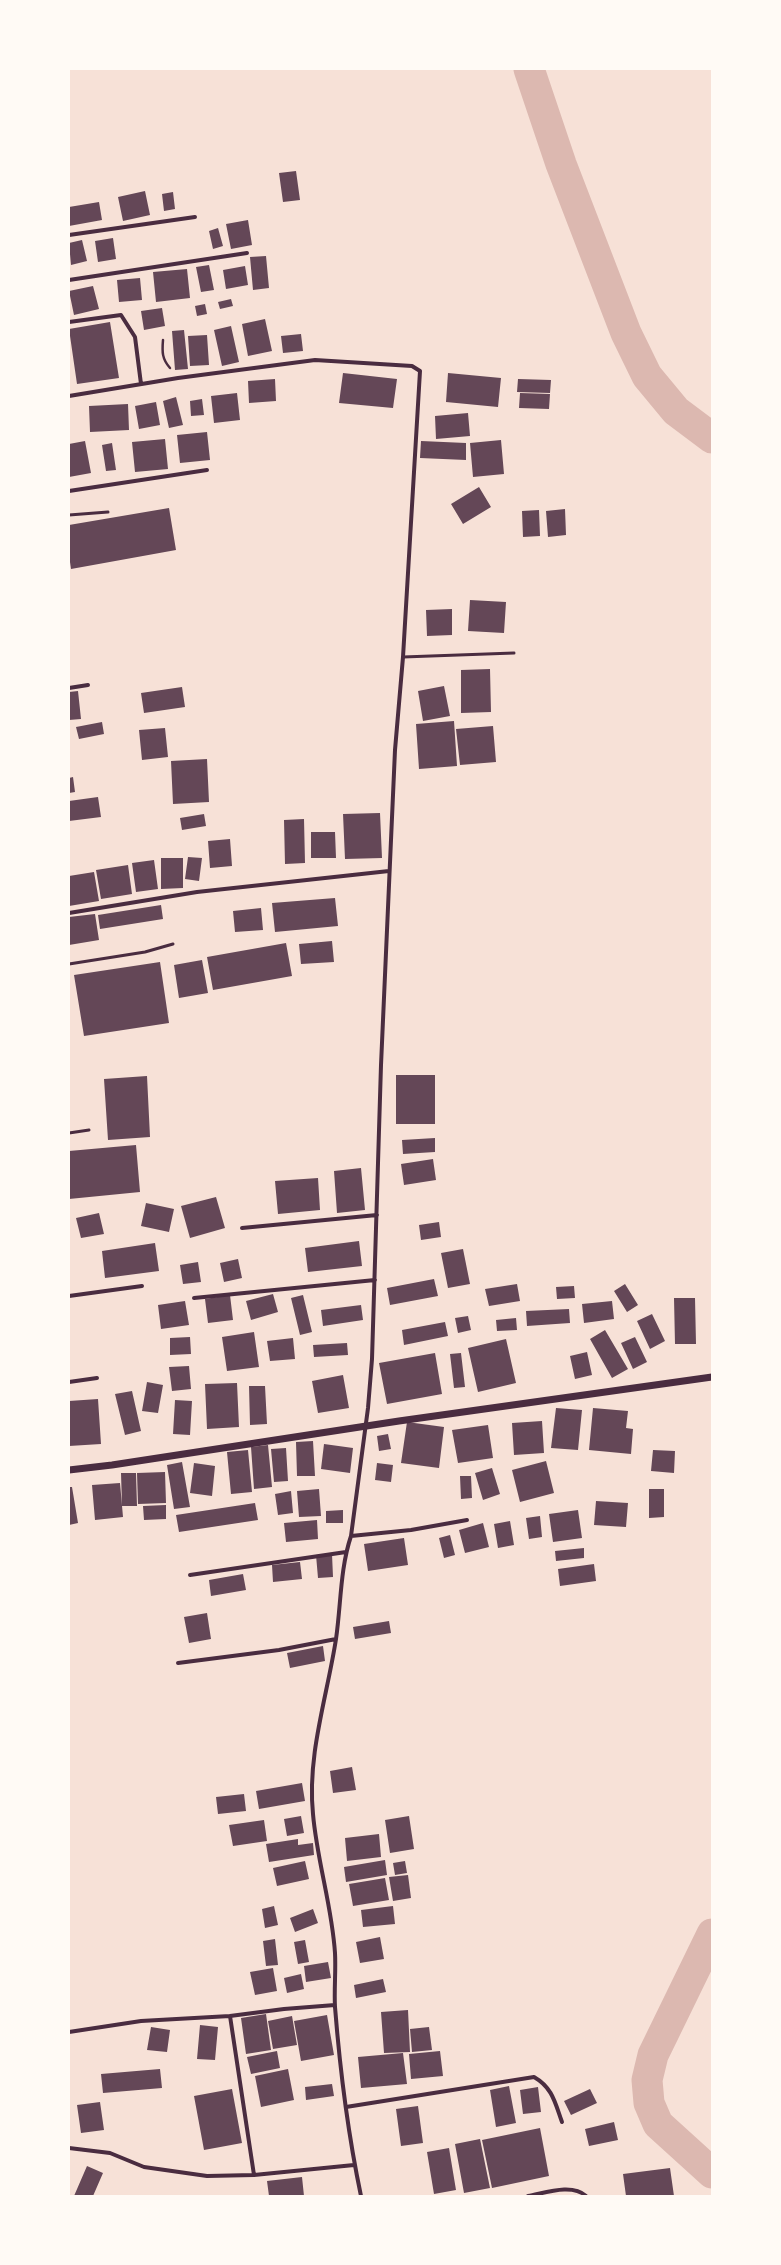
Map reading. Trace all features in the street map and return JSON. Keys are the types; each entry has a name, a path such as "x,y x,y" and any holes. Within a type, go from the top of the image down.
{"street":[{"path":"69,235 195,217"},
{"path":"69,280 247,253"},
{"path":"69,322 121,315 135,338 141,384"},
{"path":"69,396 178,378 315,360 412,366 420,371 403,657 395,750 389,871 371,1366 366,1427 351,1536 346,1552 336,1639 322,1708 312,1781 313,1814 327,1893 335,1953 335,2005 346,2107 360,2196"},
{"path":"69,491 206,470"},
{"path":"69,688 88,685"},
{"path":"69,913 197,892 389,871"},
{"path":"242,1228 377,1215"},
{"path":"194,1298 375,1280"},
{"path":"69,1296 142,1286"},
{"path":"69,1470 112,1466 366,1427 712,1377"},
{"path":"69,1382 97,1378"},
{"path":"351,1536 411,1530 467,1520"},
{"path":"190,1575 346,1552"},
{"path":"178,1663 279,1650 336,1639"},
{"path":"69,2032 141,2021 230,2016 284,2008 335,2005"},
{"path":"230,2016 254,2175"},
{"path":"346,2107 534,2077 545,2083 554,2098 562,2122"},
{"path":"69,2148 110,2153 144,2167 207,2176 254,2175 354,2165"},
{"path":"528,2196 566,2189 581,2191 586,2196"}],"lane":[{"path":"69,515 108,512"},
{"path":"403,657 514,653"},
{"path":"69,964 145,952 172,944"},
{"path":"69,1133 90,1130"}],"path":[{"path":"163,340 162,350 164,361 178,378"}],"building":[{"path":"296,171 300,200 283,202 279,173"},
{"path":"145,191 150,215 123,221 118,197"},
{"path":"173,192 175,209 164,211 162,194"},
{"path":"99,202 102,220 69,226 69,207"},
{"path":"248,220 252,245 231,249 226,224"},
{"path":"218,228 223,246 213,249 209,231"},
{"path":"113,238 116,259 98,262 95,241"},
{"path":"82,240 87,261 71,265 69,243"},
{"path":"266,256 269,288 253,290 250,257"},
{"path":"209,265 214,290 201,292 196,267"},
{"path":"245,266 248,285 226,289 223,270"},
{"path":"187,269 190,298 156,302 153,272"},
{"path":"140,278 142,300 119,302 117,280"},
{"path":"93,286 99,309 74,315 69,291"},
{"path":"231,299 233,306 220,309 218,302"},
{"path":"205,304 207,314 197,316 195,306"},
{"path":"162,308 165,326 144,330 141,311"},
{"path":"265,319 272,351 248,356 242,324"},
{"path":"110,322 119,378 77,384 69,329"},
{"path":"231,326 239,362 222,366 214,330"},
{"path":"184,330 188,369 175,370 172,331"},
{"path":"301,334 303,351 283,353 281,336"},
{"path":"207,335 209,365 190,366 188,336"},
{"path":"343,373 397,379 393,408 339,403"},
{"path":"448,373 501,378 498,407 446,402"},
{"path":"275,379 276,401 249,403 248,381"},
{"path":"518,379 551,380 550,393 517,392"},
{"path":"237,393 240,420 214,423 211,396"},
{"path":"520,393 550,394 549,409 519,408"},
{"path":"176,397 183,425 169,428 163,401"},
{"path":"202,399 204,415 191,416 190,401"},
{"path":"156,402 160,425 139,429 135,406"},
{"path":"128,404 129,430 90,432 89,406"},
{"path":"468,413 470,436 436,439 435,416"},
{"path":"207,432 210,460 180,463 177,435"},
{"path":"165,439 168,469 135,472 132,442"},
{"path":"501,440 504,474 473,477 470,443"},
{"path":"85,441 91,473 69,477 69,444"},
{"path":"421,441 466,443 466,460 420,458"},
{"path":"112,443 116,470 106,471 102,445"},
{"path":"479,487 491,507 463,524 451,504"},
{"path":"169,508 176,550 71,569 69,555 69,525"},
{"path":"565,509 566,535 548,537 546,511"},
{"path":"539,510 540,536 523,537 522,511"},
{"path":"470,600 506,602 504,633 468,631"},
{"path":"452,609 452,635 427,636 426,610"},
{"path":"490,669 491,712 461,713 461,670"},
{"path":"444,686 450,716 423,721 418,691"},
{"path":"182,687 185,707 144,713 141,693"},
{"path":"78,691 81,719 69,720 69,692"},
{"path":"454,721 457,766 419,769 416,724"},
{"path":"102,722 104,734 79,739 76,727"},
{"path":"493,726 496,762 460,765 456,729"},
{"path":"165,728 168,757 142,760 139,730"},
{"path":"207,759 209,802 173,804 171,761"},
{"path":"73,777 75,792 69,793 69,778"},
{"path":"98,797 101,817 69,821 69,801"},
{"path":"380,813 382,858 345,859 343,814"},
{"path":"204,814 206,826 182,830 180,818"},
{"path":"304,819 305,863 285,864 284,820"},
{"path":"311,832 335,832 336,858 311,858"},
{"path":"230,839 232,866 210,868 208,841"},
{"path":"188,857 202,858 199,881 185,879"},
{"path":"161,858 183,858 183,888 161,889"},
{"path":"154,860 158,889 136,892 132,863"},
{"path":"128,865 132,894 101,899 96,870"},
{"path":"94,872 99,901 69,906 69,876"},
{"path":"335,898 338,926 275,932 272,903"},
{"path":"161,905 163,919 100,929 98,915"},
{"path":"261,908 263,930 235,932 233,911"},
{"path":"95,914 99,940 69,945 69,917"},
{"path":"332,941 334,962 301,964 299,944"},
{"path":"286,943 292,976 213,990 207,957"},
{"path":"202,960 208,993 179,998 174,965"},
{"path":"160,962 169,1023 84,1036 74,975"},
{"path":"396,1075 435,1075 435,1124 396,1124"},
{"path":"147,1076 150,1137 108,1140 104,1079"},
{"path":"435,1138 435,1152 403,1154 402,1140"},
{"path":"136,1145 140,1192 69,1199 69,1151"},
{"path":"433,1159 436,1180 404,1185 401,1164"},
{"path":"361,1168 365,1210 337,1213 334,1171"},
{"path":"318,1178 320,1210 278,1214 275,1181"},
{"path":"216,1197 225,1228 190,1238 181,1206"},
{"path":"146,1203 174,1209 169,1232 141,1226"},
{"path":"99,1213 104,1234 81,1238 76,1218"},
{"path":"439,1222 441,1237 421,1240 419,1225"},
{"path":"359,1241 362,1266 308,1272 305,1248"},
{"path":"155,1243 159,1271 105,1278 102,1251"},
{"path":"463,1249 470,1284 448,1288 441,1253"},
{"path":"238,1259 242,1278 224,1282 220,1263"},
{"path":"198,1262 201,1282 183,1284 180,1265"},
{"path":"434,1279 438,1296 390,1305 387,1288"},
{"path":"517,1284 520,1301 489,1306 485,1289"},
{"path":"625,1284 638,1305 627,1312 614,1291"},
{"path":"574,1286 575,1298 557,1299 556,1287"},
{"path":"273,1294 278,1312 251,1320 246,1301"},
{"path":"230,1295 233,1320 208,1323 205,1299"},
{"path":"303,1295 312,1332 300,1335 291,1298"},
{"path":"674,1298 695,1298 696,1344 675,1344"},
{"path":"185,1301 189,1325 161,1329 158,1305"},
{"path":"612,1301 614,1319 584,1323 582,1304"},
{"path":"361,1305 363,1320 323,1326 321,1310"},
{"path":"569,1309 570,1323 527,1326 526,1311"},
{"path":"652,1314 665,1341 650,1349 637,1321"},
{"path":"468,1316 471,1330 458,1333 455,1318"},
{"path":"516,1318 517,1330 497,1331 496,1320"},
{"path":"445,1322 448,1336 404,1345 402,1330"},
{"path":"605,1330 628,1369 612,1378 590,1339"},
{"path":"254,1332 259,1367 227,1371 222,1337"},
{"path":"190,1337 191,1354 170,1355 170,1338"},
{"path":"635,1337 647,1362 633,1369 621,1343"},
{"path":"293,1338 295,1359 270,1361 267,1341"},
{"path":"506,1339 516,1383 478,1392 468,1348"},
{"path":"347,1343 348,1355 314,1357 313,1345"},
{"path":"587,1352 592,1375 575,1379 570,1356"},
{"path":"435,1353 442,1394 387,1404 379,1363"},
{"path":"461,1353 465,1387 454,1388 450,1354"},
{"path":"189,1366 191,1389 172,1391 169,1367"},
{"path":"343,1375 349,1408 318,1413 312,1381"},
{"path":"147,1382 163,1385 158,1413 142,1411"},
{"path":"237,1383 239,1427 207,1429 205,1384"},
{"path":"249,1386 265,1386 267,1424 250,1425"},
{"path":"132,1391 141,1431 125,1435 115,1394"},
{"path":"98,1399 101,1444 69,1446 69,1401"},
{"path":"175,1400 192,1401 190,1435 173,1434"},
{"path":"556,1408 582,1410 578,1450 551,1448"},
{"path":"593,1408 628,1411 626,1428 633,1429 631,1454 589,1450"},
{"path":"542,1421 544,1453 514,1455 512,1423"},
{"path":"407,1422 444,1427 439,1468 401,1463"},
{"path":"488,1425 493,1458 458,1463 452,1430"},
{"path":"388,1434 391,1449 379,1451 377,1436"},
{"path":"313,1441 315,1476 297,1476 296,1442"},
{"path":"324,1444 353,1448 350,1473 321,1469"},
{"path":"268,1445 272,1487 254,1489 251,1447"},
{"path":"286,1448 288,1481 274,1482 271,1449"},
{"path":"248,1450 252,1492 231,1494 227,1452"},
{"path":"653,1450 675,1451 674,1473 651,1471"},
{"path":"546,1461 554,1493 520,1502 512,1470"},
{"path":"182,1462 190,1507 174,1509 167,1465"},
{"path":"194,1463 215,1466 212,1496 190,1493"},
{"path":"377,1463 393,1465 391,1482 375,1480"},
{"path":"492,1468 500,1494 483,1500 475,1473"},
{"path":"165,1472 166,1503 138,1504 137,1473"},
{"path":"121,1473 136,1473 137,1506 122,1506"},
{"path":"460,1476 471,1476 472,1498 461,1499"},
{"path":"120,1483 123,1517 95,1520 92,1485"},
{"path":"69,1487 72,1487 78,1523 69,1525"},
{"path":"319,1489 321,1516 299,1517 297,1491"},
{"path":"649,1489 664,1489 664,1517 649,1518"},
{"path":"291,1491 293,1513 278,1515 275,1494"},
{"path":"596,1501 628,1503 626,1527 594,1525"},
{"path":"255,1503 258,1520 179,1532 176,1515"},
{"path":"166,1505 166,1519 144,1520 143,1506"},
{"path":"343,1510 343,1523 326,1523 326,1511"},
{"path":"578,1510 582,1538 553,1542 549,1514"},
{"path":"540,1516 542,1537 529,1539 526,1518"},
{"path":"317,1520 318,1539 286,1542 284,1523"},
{"path":"510,1521 514,1545 498,1548 494,1524"},
{"path":"483,1523 489,1547 465,1553 459,1530"},
{"path":"450,1535 455,1555 444,1558 439,1538"},
{"path":"404,1538 408,1565 368,1571 364,1544"},
{"path":"584,1548 584,1558 556,1561 555,1551"},
{"path":"332,1554 333,1577 318,1578 316,1555"},
{"path":"300,1562 302,1579 273,1582 272,1565"},
{"path":"594,1564 596,1581 560,1586 558,1569"},
{"path":"243,1574 246,1590 211,1596 209,1580"},
{"path":"207,1613 211,1639 189,1643 184,1617"},
{"path":"389,1621 391,1633 355,1639 353,1627"},
{"path":"323,1646 325,1661 290,1668 287,1653"},
{"path":"352,1767 356,1790 333,1793 330,1771"},
{"path":"302,1783 305,1801 259,1809 256,1791"},
{"path":"244,1794 246,1811 218,1814 216,1797"},
{"path":"301,1816 304,1833 287,1836 284,1819"},
{"path":"409,1816 414,1849 390,1853 385,1820"},
{"path":"264,1820 267,1841 233,1846 229,1825"},
{"path":"379,1834 381,1857 347,1861 345,1838"},
{"path":"298,1839 298,1845 313,1843 314,1855 269,1862 266,1844"},
{"path":"385,1860 387,1875 346,1882 344,1867"},
{"path":"305,1861 309,1879 277,1886 273,1868"},
{"path":"405,1861 407,1873 395,1875 393,1863"},
{"path":"408,1875 411,1898 393,1901 389,1877"},
{"path":"385,1878 389,1900 353,1906 349,1884"},
{"path":"274,1906 278,1925 265,1928 262,1909"},
{"path":"393,1906 395,1924 363,1927 361,1910"},
{"path":"313,1909 318,1923 295,1932 290,1918"},
{"path":"380,1937 384,1959 360,1963 356,1942"},
{"path":"275,1939 278,1965 266,1966 263,1941"},
{"path":"305,1940 309,1962 298,1964 294,1942"},
{"path":"328,1962 331,1978 306,1982 304,1966"},
{"path":"273,1968 277,1991 255,1995 250,1972"},
{"path":"301,1974 304,1989 287,1993 284,1978"},
{"path":"383,1979 386,1992 356,1998 354,1985"},
{"path":"408,2010 410,2052 384,2053 381,2012"},
{"path":"266,2014 271,2050 246,2054 241,2018"},
{"path":"327,2015 334,2055 301,2061 294,2021"},
{"path":"292,2016 297,2045 273,2049 268,2021"},
{"path":"200,2025 218,2027 215,2060 197,2059"},
{"path":"151,2027 170,2030 167,2052 147,2050"},
{"path":"429,2027 432,2050 412,2052 410,2029"},
{"path":"277,2051 280,2068 251,2074 247,2057"},
{"path":"440,2051 443,2076 411,2079 409,2054"},
{"path":"403,2053 407,2084 361,2088 358,2057"},
{"path":"160,2069 162,2088 103,2093 101,2074"},
{"path":"288,2069 294,2100 261,2107 255,2076"},
{"path":"332,2084 334,2096 306,2100 305,2087"},
{"path":"509,2086 516,2123 496,2127 490,2090"},
{"path":"538,2087 541,2112 523,2114 520,2090"},
{"path":"232,2089 242,2143 204,2150 194,2096"},
{"path":"590,2089 597,2103 571,2115 564,2101"},
{"path":"100,2102 104,2130 81,2133 77,2105"},
{"path":"418,2106 423,2143 401,2146 396,2109"},
{"path":"614,2122 618,2140 589,2146 585,2129"},
{"path":"540,2128 549,2176 492,2188 482,2140"},
{"path":"480,2139 490,2188 464,2193 455,2144"},
{"path":"449,2148 456,2190 434,2194 427,2152"},
{"path":"87,2166 103,2173 93,2196 74,2196"},
{"path":"670,2168 674,2196 626,2196 623,2174"},
{"path":"302,2177 304,2196 269,2196 267,2181"}],"waterway":[{"path":"529,69 561,164 626,333 647,376 676,411 712,438"},
{"path":"712,1934 653,2055 647,2080 649,2103 658,2124 712,2173"}]}
